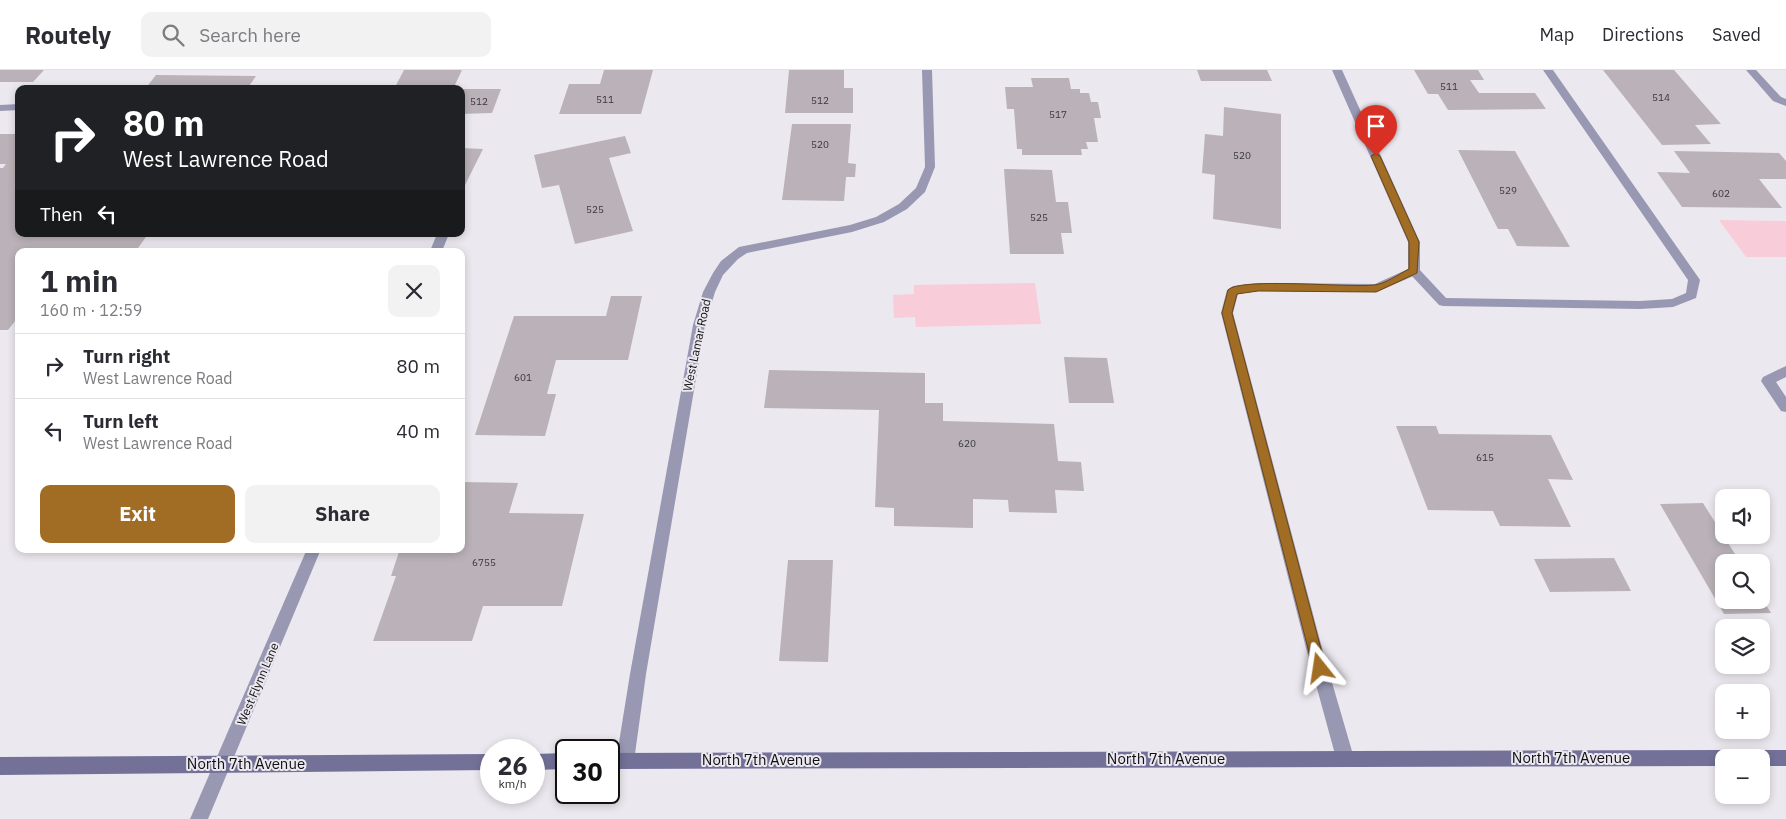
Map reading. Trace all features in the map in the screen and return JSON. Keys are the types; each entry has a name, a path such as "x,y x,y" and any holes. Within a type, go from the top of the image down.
{"main road":[{"name":"North 7th Avenue","path":"620,761 1715,758"},
{"path":"1770,758 1786,758"},
{"name":"North 7th Avenue","path":"0,766 480,762"}],"street":[{"name":"West Lamar Road","path":"620,749 638,674 698,334 708,293 727,261 743,250 870,223 892,213 913,198 924,183 930,166 927,70"},
{"path":"1337,70 1414,242 1414,271 1443,302 1640,305 1672,303 1692,294 1694,280 1548,70"},
{"path":"1751,70 1777,99 1786,104"},
{"path":"1345,758 1227,313 1233,290 1258,288 1376,288 1414,271"},
{"path":"1785,371 1768,381 1786,407"},
{"name":"West Flynn Lane","path":"199,819 224,765 312,553"}],"lane":[{"path":"0,108 15,107"}],"shaded area":[{"path":"1719,220 1786,221 1786,257 1746,257"},
{"path":"1035,283 1041,324 916,327 915,317 894,318 893,295 914,294 914,285"}],"building":[{"path":"0,70 44,70 33,82 0,82"},
{"path":"404,70 462,70 455,85 396,85"},
{"path":"604,70 653,70 641,114 559,114 569,84 600,84"},
{"path":"789,70 844,70 844,88 853,88 853,113 785,113"},
{"path":"1197,70 1267,70 1272,81 1201,81"},
{"path":"1414,70 1478,70 1484,80 1470,80 1479,93 1535,93 1546,109 1448,110 1438,94 1428,94"},
{"path":"1603,70 1674,70 1721,124 1695,125 1711,144 1662,145"},
{"path":"156,75 256,76 250,85 148,85"},
{"path":"1031,78 1069,78 1071,89 1080,89 1080,93 1089,93 1091,102 1098,102 1101,118 1094,118 1098,142 1086,142 1088,149 1081,149 1082,155 1022,155 1022,149 1017,149 1014,109 1007,109 1005,87 1033,87"},
{"path":"465,89 501,89 492,113 465,114"},
{"path":"1224,107 1281,114 1281,229 1213,219 1215,175 1202,173 1205,134 1223,136"},
{"path":"792,124 851,124 848,163 856,164 855,177 846,177 844,201 782,200"},
{"path":"0,134 15,134 15,237 146,237 138,248 15,248 15,321 8,330 0,330 0,168 3,168 6,164 0,164"},
{"path":"625,136 631,153 609,158 633,231 575,244 559,185 542,188 534,155"},
{"path":"465,148 483,149 465,185"},
{"path":"1458,150 1515,151 1570,247 1517,246 1508,229 1498,229"},
{"path":"1674,151 1779,153 1786,161 1786,179 1759,179 1782,208 1682,207 1657,172 1690,173"},
{"path":"1004,169 1052,170 1056,202 1068,202 1072,233 1061,233 1064,254 1010,254"},
{"path":"611,296 642,296 628,360 556,360 547,394 556,394 545,436 475,435 514,316 606,316"},
{"path":"1064,357 1107,358 1114,403 1069,403"},
{"path":"769,370 925,373 925,403 943,403 943,421 1054,424 1058,461 1081,462 1084,491 1055,490 1057,513 1009,512 1008,500 973,499 973,528 894,526 894,508 875,507 879,410 764,408"},
{"path":"1396,426 1436,426 1439,434 1551,435 1573,480 1548,479 1571,527 1500,526 1493,511 1428,510"},
{"path":"465,482 518,483 509,513 584,514 562,606 483,606 472,641 373,641 396,576 391,576 399,553 465,553"},
{"path":"1703,503 1715,522 1715,544 1729,544 1735,554 1715,554 1715,599 1660,504"},
{"path":"1614,558 1631,591 1550,592 1534,559"},
{"path":"788,560 833,560 828,662 779,661"},
{"path":"1721,609 1768,609 1771,613 1724,614"}],"route":[{"path":"1320,668 1227,313 1233,290 1258,288 1376,288 1414,271 1414,242 1376,156"}]}
